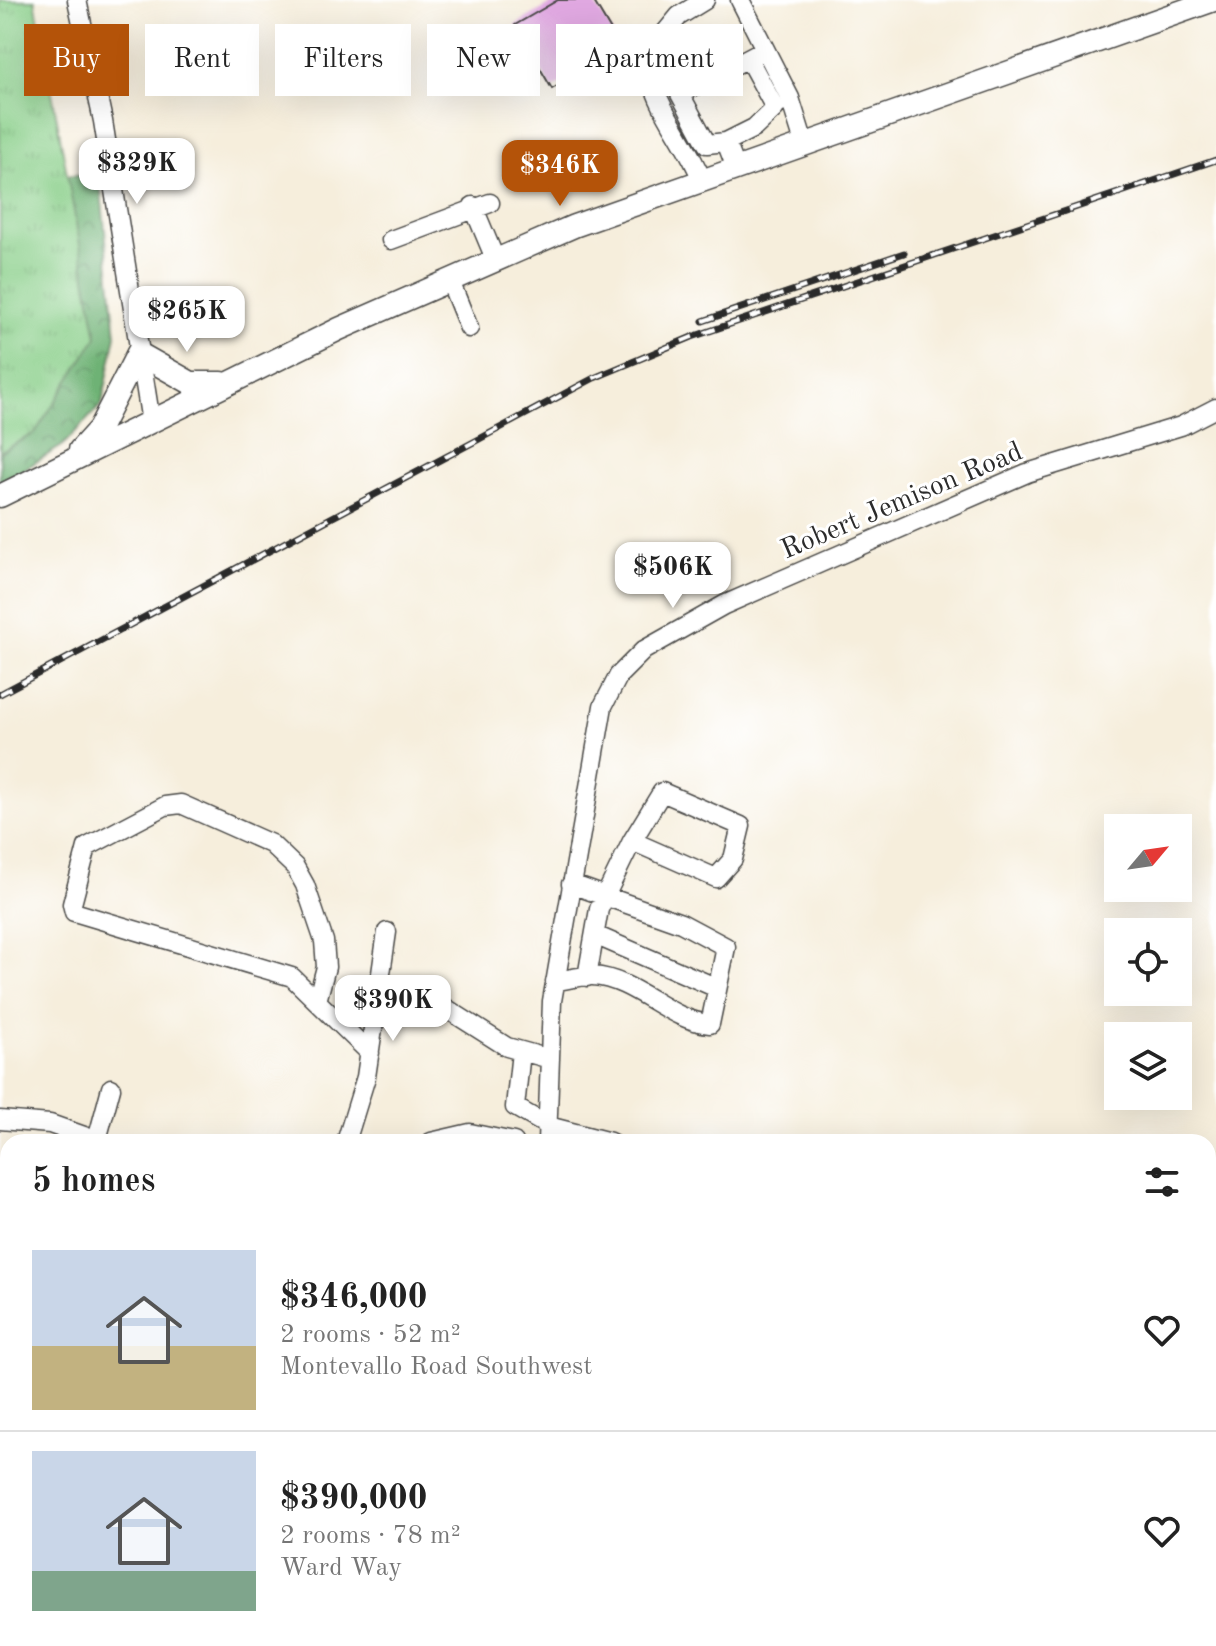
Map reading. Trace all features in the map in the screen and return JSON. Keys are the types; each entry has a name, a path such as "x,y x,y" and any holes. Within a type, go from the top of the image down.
{"main road":[{"path":"0,496 339,329 698,170 736,168 1214,0"},
{"path":"70,461 99,429 138,353 191,383 227,383"}],"street":[{"path":"77,0 103,121 151,422"},
{"path":"698,170 694,143 669,95 650,82 646,56 679,16 705,0"},
{"path":"740,0 756,54 804,143"},
{"path":"756,54 680,94 707,144 726,142 754,128 775,108 778,95"},
{"path":"754,128 763,158"},
{"path":"726,142 736,168"},
{"path":"391,240 481,205 496,261"},
{"path":"450,281 469,328"},
{"name":"Robert Jemison Road","path":"548,1134 555,981 603,706 619,675 644,650 724,605 1027,473 1181,426 1216,408"},
{"path":"587,977 599,909 632,841 662,792 741,826 733,859 716,878 632,841"},
{"path":"317,1001 326,967 324,941 300,876 271,844 181,804 165,806 87,847 72,904 74,912 292,977 370,1053"},
{"path":"555,981 587,977 619,983 692,1022 710,1024 726,947 681,923 571,884"},
{"path":"348,1134 366,1077 387,932"},
{"path":"595,935 717,988"},
{"path":"430,998 507,1047 550,1059"},
{"path":"521,1052 515,1107 548,1134"},
{"path":"101,1134 111,1088"},
{"path":"0,1120 50,1124 79,1134"}],"green space":[{"path":"0,0 35,0 39,24 24,24 24,96 53,96 97,337 35,433 0,452"},
{"path":"99,173 116,335 102,404 62,446 0,484 0,181"}],"building":[{"path":"558,0 593,0 607,24 556,24 556,87 552,89 540,68 540,24 517,24"}],"railway":[{"path":"0,694 594,378 692,337 1216,160"},
{"path":"703,321 904,253"}]}
